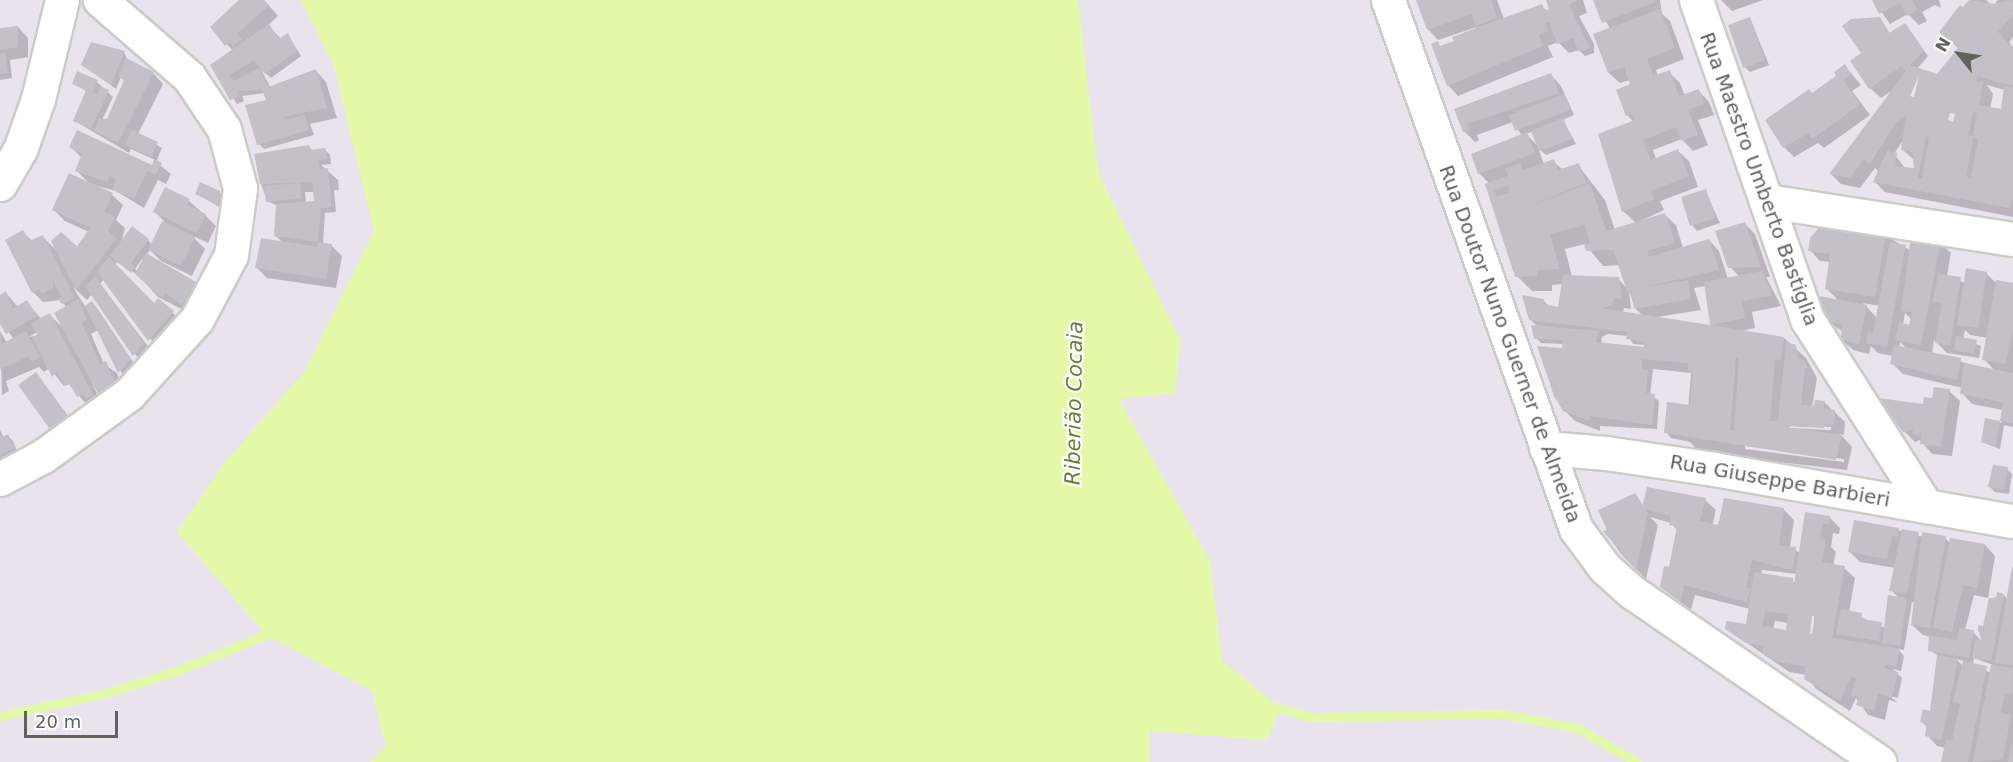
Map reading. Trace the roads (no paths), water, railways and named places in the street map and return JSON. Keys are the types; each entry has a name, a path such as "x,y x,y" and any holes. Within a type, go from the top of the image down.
{"street":[{"path":"0,184 20,150 38,99 62,0"},
{"path":"0,479 43,456 129,394 197,319 231,255 240,188 224,129 189,77 100,0"},
{"name":"Rua Doutor Nuno Guerner de Almeida","path":"1388,0 1576,529 1616,580 1879,762"},
{"name":"Rua Maestro Umberto Bastiglia","path":"1696,0 1816,338 1926,506"},
{"path":"1767,201 2013,239"},
{"name":"Rua Giuseppe Barbieri","path":"1546,448 1617,454 2013,521"}],"water":[{"name":"Riberião Cocaia","path":"301,0 1078,0 1098,172 1180,340 1175,393 1119,399 1210,561 1222,661 1280,708 1267,740 1150,731 1149,762 370,762 386,746 372,691 266,635 177,532 225,462 305,371 374,231 334,66"}],"waterway":[{"path":"0,716 103,694 176,671 275,631"},
{"path":"1270,705 1311,717 1503,714 1577,728 1637,762"}]}
